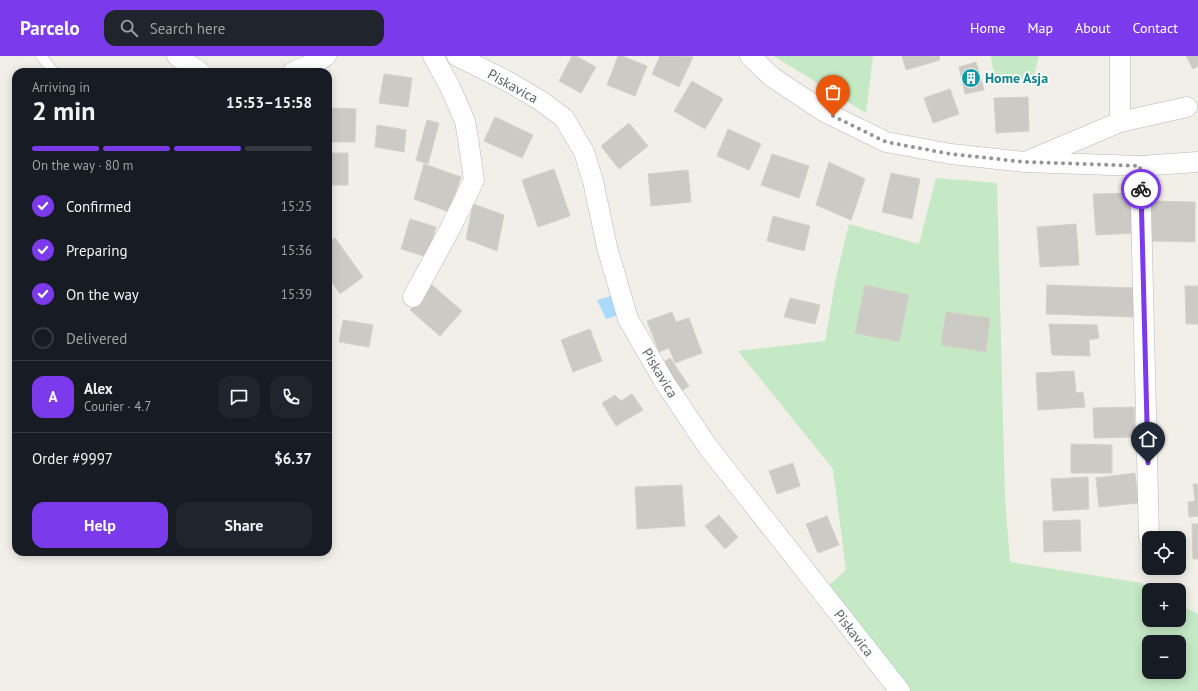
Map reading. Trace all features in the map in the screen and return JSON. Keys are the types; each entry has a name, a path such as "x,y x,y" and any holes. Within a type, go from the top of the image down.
{"street":[{"path":"176,56 180,68"},
{"path":"176,56 194,68"},
{"path":"302,68 326,56"},
{"path":"413,297 451,227 474,180 465,121 449,85 433,56"},
{"name":"Piskavica","path":"457,56 509,82 541,101 564,118 584,152 593,181 606,247 628,319 662,377 708,447 900,691"},
{"path":"750,56 772,77 823,111 886,142 951,154 1025,162 1140,166 1198,162"},
{"path":"1120,56 1120,122"},
{"path":"1025,162 1120,122 1188,107"},
{"path":"1140,166 1149,531"}],"lane":[{"path":"41,56 51,68"}],"green space":[{"path":"774,56 873,56 866,113"},
{"path":"991,56 1039,56 1033,79 994,78"},
{"path":"936,178 997,183 1005,498 1010,562 1141,583 1142,627 1186,627 1186,608 1198,614 1198,691 900,691 815,598 846,570 833,469 738,351 825,341 836,278 849,224 919,244"}],"water":[{"path":"624,292 630,311 606,319 597,300"}],"building":[{"path":"572,56 576,56 596,67 581,93 559,81"},
{"path":"618,56 622,56 647,66 635,96 607,85"},
{"path":"660,56 693,57 679,87 652,74"},
{"path":"902,56 939,56 940,60 906,70"},
{"path":"1186,56 1198,56 1198,66 1193,69"},
{"name":"Home Asja","path":"976,62 984,90 965,94 959,67"},
{"path":"384,74 412,78 408,107 379,103"},
{"path":"692,81 723,99 705,129 674,111"},
{"path":"950,89 959,114 933,123 924,98"},
{"path":"1028,97 1029,131 996,133 994,98"},
{"path":"332,108 356,109 355,142 332,142"},
{"path":"495,117 533,135 522,158 484,141"},
{"path":"427,120 439,123 428,164 416,160"},
{"path":"629,123 648,146 619,169 601,146"},
{"path":"377,125 406,130 404,152 375,147"},
{"path":"728,129 761,144 749,170 717,156"},
{"path":"332,153 348,153 348,185 332,185"},
{"path":"772,154 809,166 799,198 761,185"},
{"path":"829,162 865,179 851,220 816,205"},
{"path":"424,164 461,177 449,212 414,199"},
{"path":"554,169 570,216 538,227 522,180"},
{"path":"688,170 691,202 651,206 648,174"},
{"path":"891,173 920,179 912,219 882,212"},
{"path":"1135,193 1137,233 1096,235 1093,194"},
{"path":"1152,201 1195,202 1195,242 1151,241"},
{"path":"473,204 504,215 497,251 466,239"},
{"path":"773,216 810,226 804,251 767,241"},
{"path":"410,219 436,227 427,257 401,249"},
{"path":"1076,224 1079,265 1040,267 1037,227"},
{"path":"335,238 363,277 340,294 332,282 332,240"},
{"path":"432,285 462,311 440,336 410,310"},
{"path":"865,285 909,295 899,342 855,333"},
{"path":"1047,285 1135,288 1134,317 1046,314"},
{"path":"1185,286 1198,286 1198,324 1186,324"},
{"path":"790,298 820,305 815,324 784,317"},
{"path":"672,312 676,322 689,318 702,353 675,363 669,348 659,352 647,321"},
{"path":"946,312 990,318 986,352 941,345"},
{"path":"343,320 373,325 369,347 339,342"},
{"path":"1049,324 1097,325 1099,338 1089,340 1090,356 1052,355"},
{"path":"590,329 602,361 573,372 561,340"},
{"path":"670,358 689,386 670,399 651,371"},
{"path":"1074,371 1076,393 1083,392 1085,407 1038,410 1036,373"},
{"path":"632,394 643,410 616,426 602,403 615,395 621,401"},
{"path":"1134,407 1135,437 1094,438 1093,408"},
{"path":"1071,444 1112,445 1112,473 1071,473"},
{"path":"793,463 800,486 777,494 769,471"},
{"path":"1135,473 1138,503 1099,507 1096,478"},
{"path":"1088,477 1089,509 1053,511 1051,479"},
{"path":"1193,484 1198,484 1198,516 1189,517 1188,502 1195,501"},
{"path":"682,485 685,526 637,529 635,487"},
{"path":"719,515 738,537 725,549 705,526"},
{"path":"827,516 839,545 818,553 806,524"},
{"path":"1080,520 1081,551 1044,552 1043,521"},
{"path":"1192,524 1198,524 1198,559 1193,559"}],"way so far":[{"path":"833,116 886,142 951,154 994,160 1025,162 1140,166 1141,189"}],"place":[{"name":"Home Asja","path":"971,78"}],"route":[{"path":"1141,189 1148,463"}]}
